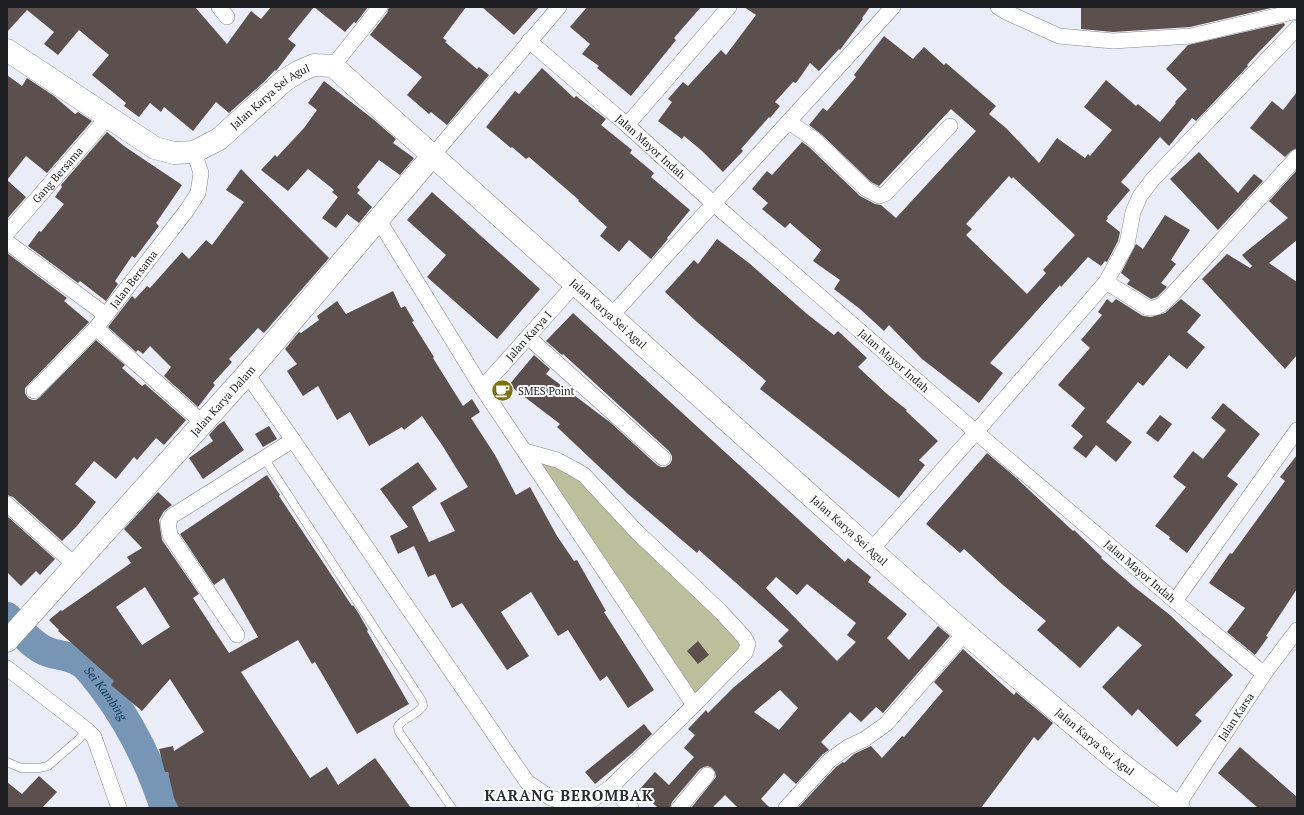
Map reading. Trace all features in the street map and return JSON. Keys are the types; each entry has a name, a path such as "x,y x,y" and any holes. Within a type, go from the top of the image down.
{"main road":[{"name":"Jalan Karya Sei Agul","path":"7,50 155,148 174,153 194,152 219,139 286,80 295,74 314,65 333,66 871,550 1116,760 1178,807"},
{"name":"Jalan Karya Dalam","path":"7,641 247,374 433,155"}],"street":[{"path":"333,66 380,7"},
{"path":"433,155 559,7"},
{"path":"627,125 729,7"},
{"path":"611,316 893,7"},
{"path":"998,7 1059,36 1113,41 1191,36 1297,11"},
{"path":"871,550 1106,282 1127,244 1133,212 1144,190 1297,28"},
{"name":"Jalan Mayor Indah","path":"529,42 627,125 714,204 976,432 1175,601 1264,674"},
{"name":"Gang Bersama","path":"7,233 108,117"},
{"path":"789,122 815,140 866,189 879,196 885,194 950,126"},
{"name":"Jalan Bersama","path":"34,391 96,328 187,210 198,193 201,173 194,152"},
{"path":"1106,282 1148,308 1154,309 1159,307 1170,297 1297,157"},
{"path":"378,219 482,388 694,705"},
{"path":"7,242 106,315"},
{"name":"Jalan Karya I","path":"482,388 575,284"},
{"path":"96,328 203,424"},
{"path":"528,337 663,458"},
{"path":"247,374 527,782 551,798 575,805 592,800 611,787 745,653 748,644 744,637 720,611 636,531 584,475 557,460 525,451"},
{"path":"1175,601 1297,430"},
{"path":"237,635 170,535 168,523 172,516 293,440"},
{"path":"7,504 75,565"},
{"name":"Jalan Karsa","path":"1178,807 1264,674 1297,630"},
{"path":"786,808 830,760 848,747 886,724 965,632"},
{"path":"7,668 88,730 94,737 120,808"},
{"path":"679,808 707,775"},
{"path":"611,787 631,808"}],"lane":[{"path":"264,458 422,702 423,706 420,710 402,721 398,726 400,732 452,808"},
{"path":"7,762 21,768 38,768 48,766 88,730"}],"green space":[{"path":"531,455 571,469 747,644 695,703"}],"building":[{"path":"7,7 195,7 227,44 251,11 261,19 271,7 314,7 288,39 296,45 276,71 275,70 264,82 229,113 216,102 193,131 164,107 161,112 150,103 139,117 124,106 126,103 92,75 109,55 79,30 58,55 44,44 54,32 27,10 7,32"},
{"path":"314,7 368,7 356,23 354,22 345,32"},
{"path":"389,7 466,7 443,38 447,41 445,42 477,69 479,67 489,75 447,125 431,112 429,114 407,95 422,77 370,35 387,13"},
{"path":"482,7 539,7 514,35"},
{"path":"587,7 701,7 674,38 676,40 631,96 597,68 599,66 582,54 590,44 570,27"},
{"path":"744,7 870,7 840,50 839,49 819,71 810,63 796,83 793,82 775,102 780,106 741,149 743,151 723,172 701,150 684,136 682,139 658,121 672,102 668,99 683,82 688,86 721,50 726,55 756,15"},
{"path":"1081,7 1275,7 1190,27 1113,32 1081,29"},
{"path":"1284,23 1285,25 1196,121 1192,118 1169,146 1160,137 1121,182 1130,190 1107,217 1108,218 1106,221 1120,232 1118,241 1107,262 1105,261 1101,266 1088,257 1061,287 1060,285 990,363 1003,373 979,403 922,359 889,325 884,331 860,309 834,289 840,280 813,261 821,250 790,223 785,228 762,209 768,203 752,189 767,171 772,175 802,142 860,196 875,204 881,205 896,218 976,131 951,109 879,186 871,182 821,134 809,125 823,108 827,111 856,77 854,75 884,36 913,59 924,47 944,65 946,63 996,106 989,114 1006,128 1039,163 1057,138 1085,158 1088,154 1090,156 1112,130 1084,107 1106,80 1136,106 1138,104 1160,122 1187,89 1166,69 1188,45","holes":["1009,176 1012,179 1013,177 1075,235 1043,270 1046,273 1027,294 966,235 972,229 966,224"]},
{"path":"542,68 574,98 576,96 606,119 601,125 632,150 630,153 654,173 651,177 690,210 651,259 629,240 619,252 600,236 607,227 578,201 579,200 529,157 526,159 486,127 515,91 519,94"},
{"path":"7,75 22,86 27,78 54,96 75,114 78,112 92,121 47,173 26,156 7,180"},
{"path":"324,81 373,119 396,139 393,143 414,158 400,175 379,160 357,187 360,190 357,193 372,207 359,223 347,214 336,228 322,218 338,197 332,192 334,190 308,169 288,191 261,170 275,155 277,157 304,128 317,110 308,103"},
{"path":"1297,92 1297,148 1285,157 1250,128 1272,101 1283,110"},
{"path":"107,132 124,146 182,185 156,223 159,226 135,258 132,256 115,281 118,284 106,301 80,281 78,283 28,246 39,231 41,232 64,204 55,197 62,187 61,185"},
{"path":"1199,152 1238,193 1254,174 1263,181 1218,230 1170,179"},
{"path":"241,169 329,258 264,333 258,328 229,359 232,362 213,383 215,385 198,407 164,376 171,367 150,346 143,354 138,350 136,352 108,327 132,296 135,299 147,286 150,288 182,252 189,259 206,240 212,245 244,202 226,190"},
{"path":"1297,170 1297,240 1269,263 1297,282 1297,355 1285,369 1202,279 1227,254 1250,268 1252,266 1242,255 1288,218 1269,201"},
{"path":"7,180 26,197 7,219"},
{"path":"432,192 540,289 497,339 427,277 446,255 407,220"},
{"path":"1165,215 1190,230 1171,260 1176,264 1161,283 1167,287 1157,297 1151,299 1127,284 1130,280 1121,273 1136,244 1143,249"},
{"path":"717,239 749,263 807,314 834,335 838,331 867,358 858,367 907,410 906,411 938,441 919,460 925,465 899,498 760,389 766,381 697,322 665,292 694,260 698,264"},
{"path":"7,253 67,298 64,301 89,322 25,388 25,393 28,398 36,400 40,397 96,340 125,365 122,368 142,386 145,384 186,420 164,445 156,438 137,460 134,457 116,479 94,461 75,484 96,502 77,526 62,541 13,497 7,495"},
{"path":"393,291 401,308 405,306 414,321 412,322 463,406 472,399 480,412 471,418 495,455 516,495 530,487 557,536 574,561 577,560 606,611 604,612 654,690 628,708 607,676 600,681 568,630 558,636 531,592 501,612 529,656 507,670 462,603 452,608 435,574 428,577 414,546 398,554 390,536 408,527 380,489 418,462 437,489 412,507 429,542 455,531 440,503 468,487 422,416 404,430 402,427 369,446 350,412 337,420 318,386 303,396 287,371 297,364 285,349 299,332 301,333 319,320 317,316 337,301 346,314"},
{"path":"1107,299 1112,303 1116,299 1143,316 1151,317 1165,313 1181,299 1201,315 1187,332 1205,347 1187,369 1169,355 1143,386 1138,382 1106,422 1132,442 1116,462 1096,445 1086,458 1073,448 1083,436 1071,426 1085,408 1058,385 1090,348 1081,340 1102,315 1098,312"},
{"path":"573,313 845,562 848,558 871,577 868,582 907,614 887,638 909,660 938,626 950,636 883,713 876,707 861,722 850,712 821,742 829,750 823,754 796,784 784,773 761,799 770,808 738,808 725,795 712,808 691,808 716,777 715,772 708,766 700,769 672,802 670,808 658,808 639,790 655,772 669,785 694,757 684,748 695,735 688,729 706,710 708,713 733,688 783,646 778,641 789,630 699,550 697,553 628,494 557,427 560,424 509,385 534,355 550,369 546,374 611,423 657,465 665,467 670,464 672,456 669,451 563,354 562,355 546,341","holes":["776,577 797,595 807,584 856,623 847,635 856,642 837,661 766,588","780,690 798,708 779,730 754,712"]},
{"path":"1223,403 1260,434 1227,476 1238,484 1187,553 1169,539 1170,537 1155,526 1186,487 1173,477 1193,451 1203,459 1226,430 1211,418"},
{"path":"1160,415 1172,424 1158,442 1146,433"},
{"path":"224,421 244,450 203,479 189,458 213,441 209,435"},
{"path":"269,426 277,439 263,447 255,434"},
{"path":"987,453 1073,531 1074,530 1102,557 1101,558 1133,586 1170,615 1233,675 1195,715 1202,721 1177,747 1138,709 1132,716 1102,687 1142,645 1118,626 1080,668 1037,630 1046,621 1003,585 964,549 960,553 926,524"},
{"path":"1297,455 1297,589 1266,636 1268,637 1255,655 1227,632 1245,608 1209,583 1285,481 1280,477"},
{"path":"267,475 280,495 279,496 352,606 353,605 359,614 368,630 367,631 409,704 357,734 315,662 312,664 298,640 241,672 310,778 327,767 338,785 375,758 411,808 179,808 174,798 168,772 165,772 159,749 173,746 174,751 204,732 170,679 142,711 111,685 114,681 58,631 59,630 49,620 61,610 62,611 131,563 127,557 142,548 124,529 158,492 172,505 164,511 159,520 162,540 199,594 193,598 229,653 258,637 224,578 214,585 180,534","holes":["145,587 170,627 142,645 116,607"]},
{"path":"7,516 55,559 40,575 36,571 21,586 7,572"},
{"path":"698,641 709,655 698,664 687,651"},
{"path":"963,649 1014,695 1016,692 1053,723 1038,741 1034,737 981,808 798,808 836,767 843,762 844,763 854,754 871,746 882,758 902,736 904,737 943,691 934,682"},
{"path":"644,724 652,734 595,784 585,772"},
{"path":"1240,747 1297,797 1297,808 1258,808 1218,773"},
{"path":"39,776 57,792 42,808 7,808 7,782 22,794"}],"waterway":[{"name":"Sei Kambing","path":"7,617 37,646 48,652 76,660 83,664 92,673 113,701 131,730 153,776 165,808"}],"place":[{"name":"SMES Point","path":"502,391"}],"district":[{"name":"KARANG BEROMBAK","path":"569,795"}]}
